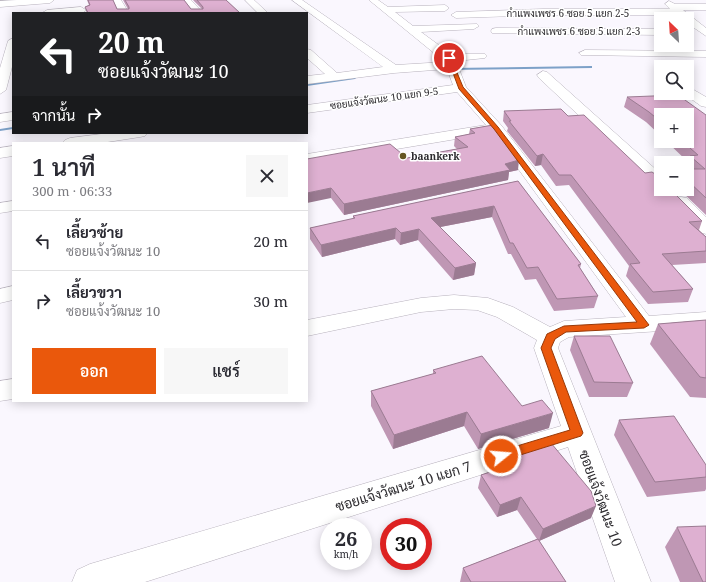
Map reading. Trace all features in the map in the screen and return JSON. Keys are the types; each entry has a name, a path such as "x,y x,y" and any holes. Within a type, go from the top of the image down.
{"street":[{"path":"0,4 50,0"},
{"path":"117,0 123,12"},
{"path":"186,0 197,12"},
{"path":"249,0 262,12"},
{"path":"296,0 394,69"},
{"path":"373,0 384,10 411,29 451,65 460,88 496,128 528,183 644,325"},
{"path":"664,0 706,32"},
{"path":"20,12 27,1"},
{"path":"27,1 28,12"},
{"name":"กำแพงเพชร 6 ซอย 5 แยก 2-5","path":"456,15 677,10 706,7"},
{"path":"384,10 445,8"},
{"path":"58,12 81,10"},
{"path":"308,12 312,12"},
{"path":"411,29 474,26"},
{"name":"กำแพงเพชร 6 ซอย 5 แยก 2-3","path":"496,31 654,32"},
{"path":"694,32 706,32"},
{"path":"0,90 6,68 9,46"},
{"path":"308,53 334,76"},
{"path":"585,53 706,54"},
{"path":"308,80 394,69 451,65 481,56"},
{"path":"543,75 654,177"},
{"name":"ซอยแจ้งวัฒนะ 10 แยก 9-5","path":"308,109 460,88"},
{"path":"0,93 12,92"},
{"path":"694,95 706,104"},
{"path":"0,118 12,116"},
{"path":"308,159 496,128"},
{"path":"77,142 133,134"},
{"path":"0,153 12,151"},
{"path":"674,196 706,228"},
{"path":"0,208 12,206"},
{"path":"0,296 12,293"},
{"path":"308,328 421,305 454,302 480,303 506,312 550,337 564,329 706,320"},
{"name":"ซอยแจ้งวัฒนะ 10","path":"550,337 546,348 633,582"},
{"path":"0,391 12,389"},
{"name":"ซอยแจ้งวัฒนะ 10 แยก 7","path":"90,582 577,433"}],"building":[{"path":"88,0 113,0 117,9 129,9 125,0 184,0 191,9 203,9 197,0 226,0 239,12 88,12 85,7 90,5"},
{"path":"654,96 654,100 685,100 706,115 706,198 694,187 694,169 705,169 694,159 694,156 690,156 698,155 690,148 694,148 694,108 654,108 654,116 627,97"},
{"path":"561,109 568,116 584,115 645,173 652,172 654,173 654,196 677,196 702,221 689,222 706,237 706,251 662,254 693,289 653,292 630,264 640,263 571,175 559,175 543,154 537,156 509,121 511,121 504,111"},
{"path":"493,125 519,160 505,164 510,170 344,204 331,188 308,193 308,159 390,144 407,158 468,147 455,137 475,133 470,129"},
{"path":"518,181 581,264 578,265 598,296 557,299 538,267 527,268 513,243 510,243 494,206 431,218 476,263 455,268 419,229 401,233 396,228 321,245 310,228 355,218 353,216"},
{"path":"706,320 706,378 700,377 658,324"},
{"path":"574,336 610,336 633,383 594,382"},
{"path":"482,356 522,406 542,400 553,413 481,434 467,412 394,435 371,391 436,373 433,370"},
{"path":"674,416 706,465 706,477 655,482 619,420"},
{"path":"551,443 591,491 596,506 543,529 521,497 500,505 481,475 502,468 496,460"},
{"path":"706,526 706,582 703,582 677,527"},
{"path":"538,539 566,582 471,582 463,568"}],"waterway":[{"path":"450,69 591,67"},
{"path":"308,85 354,78"},
{"path":"0,130 12,128"}],"place":[{"name":"baankerk","path":"403,156"}],"route":[{"path":"449,58 460,88 496,128 644,325 564,329 550,337 546,348 577,433 501,456"}]}
